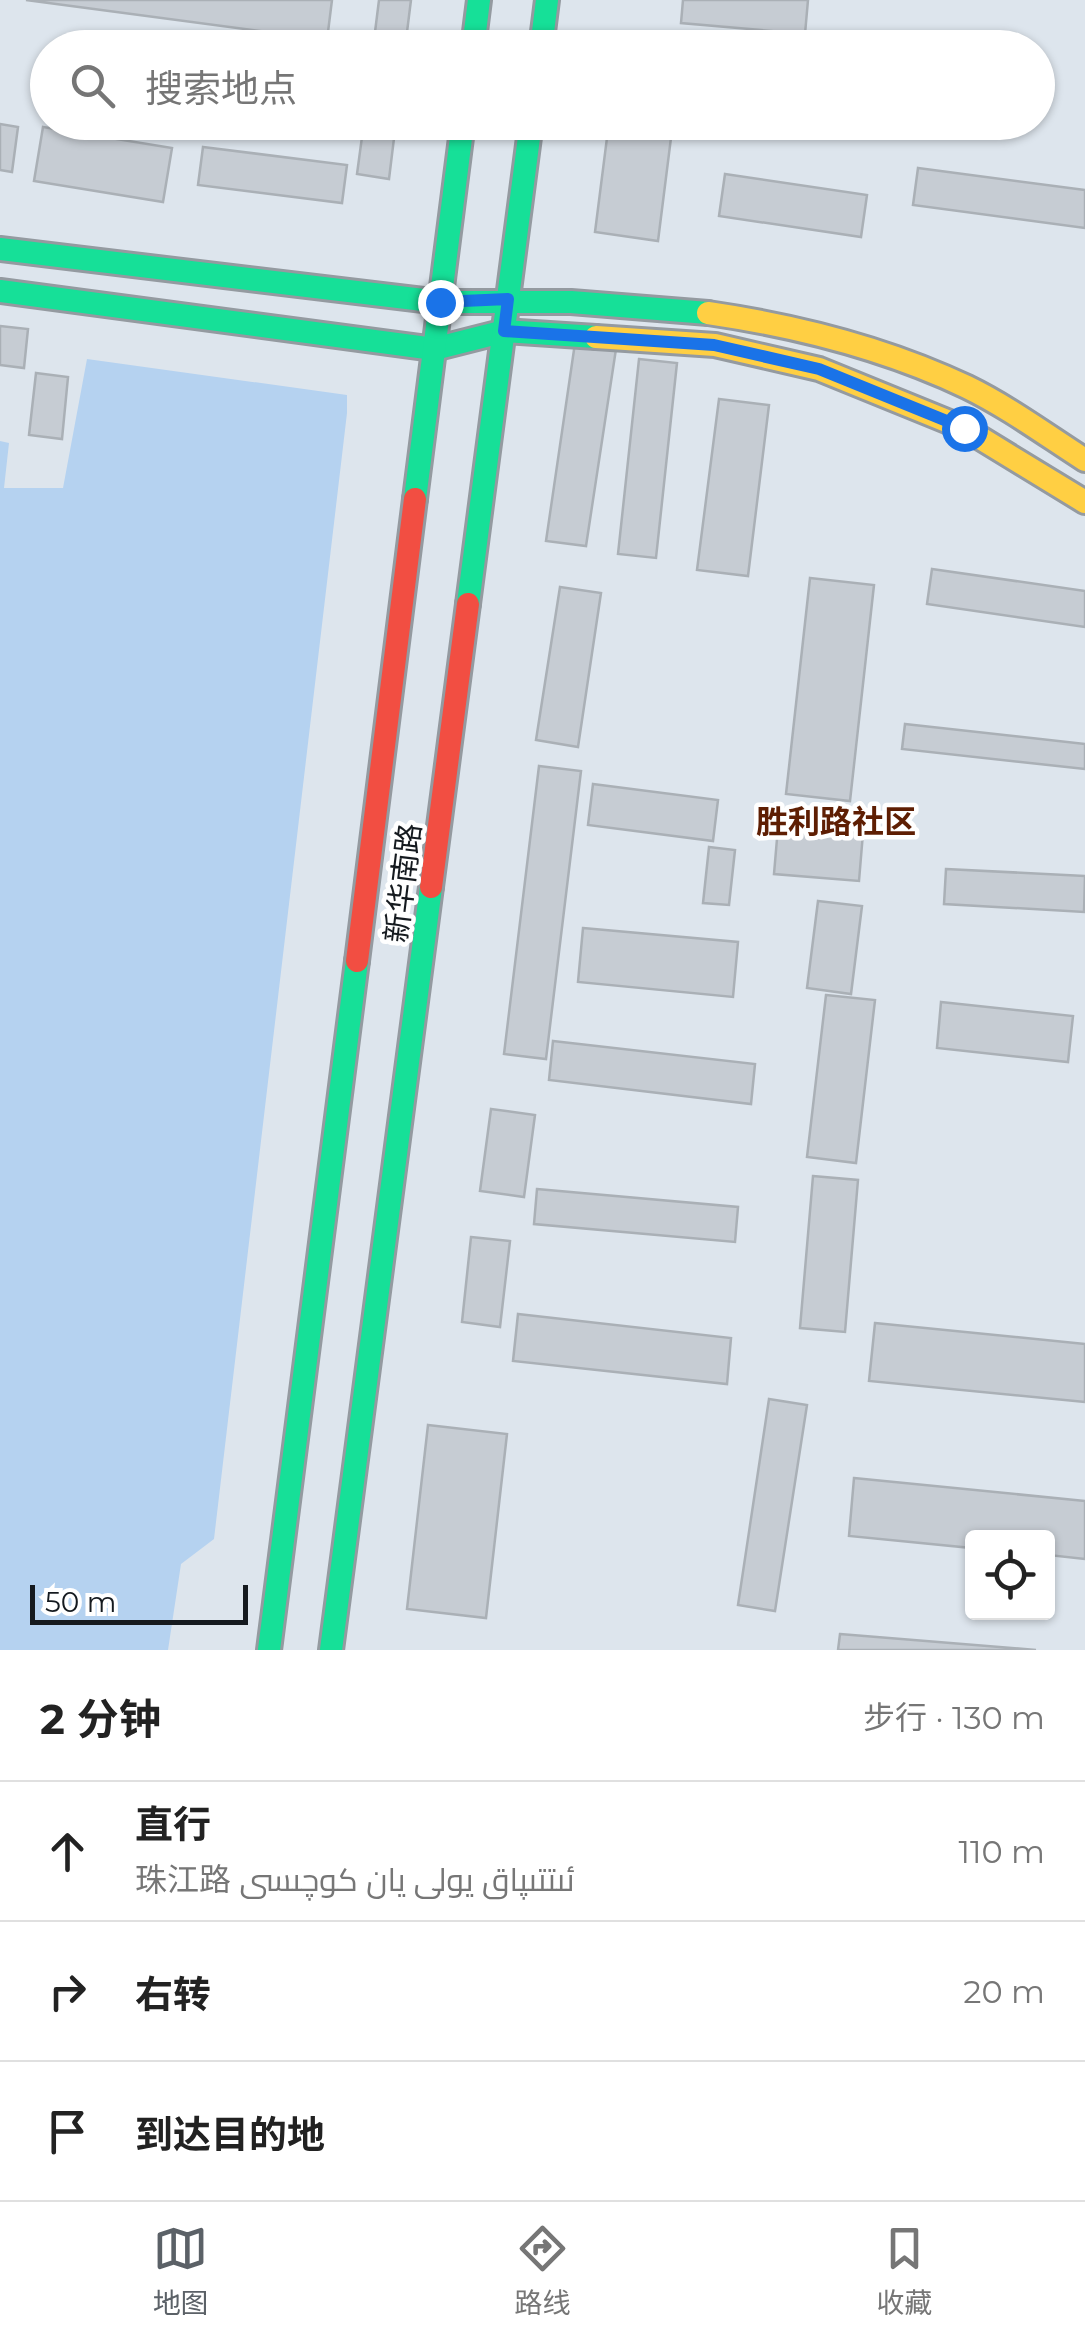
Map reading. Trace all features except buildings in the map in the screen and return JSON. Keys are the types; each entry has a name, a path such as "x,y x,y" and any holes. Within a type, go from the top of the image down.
{"main road":[{"path":"475,30 479,0"},
{"path":"543,30 547,0"},
{"name":"新华南路","path":"269,1650 461,140"},
{"name":"新华南路","path":"331,1650 529,140"},
{"path":"0,248 440,302 508,299 654,308 830,334 967,387 1085,460"},
{"path":"0,291 434,349 504,331 714,345 819,369 964,428 1085,502"}],"shaded area":[{"path":"87,359 347,395 347,413 214,1539 181,1564 168,1650 0,1650 0,441 9,443 4,488 63,488"}],"traffic: fast":[{"path":"475,30 479,0"},
{"path":"543,30 547,0"},
{"path":"415,499 461,140"},
{"path":"468,604 529,140"},
{"path":"0,249 440,302 571,302 708,313"},
{"path":"0,291 434,349 505,331 596,337"},
{"path":"331,1650 431,887"},
{"path":"269,1650 357,961"}],"traffic: slow":[{"path":"708,313 807,332 936,373 1012,412 1085,460"},
{"path":"596,337 715,345 819,369 964,428 1085,502"}],"traffic: jam":[{"path":"357,961 415,499"},
{"path":"431,887 468,604"}],"district":[{"name":"胜利路社区","path":"836,821"}],"route":[{"path":"440,302 508,299 504,331 714,345 819,369 964,428"}]}
